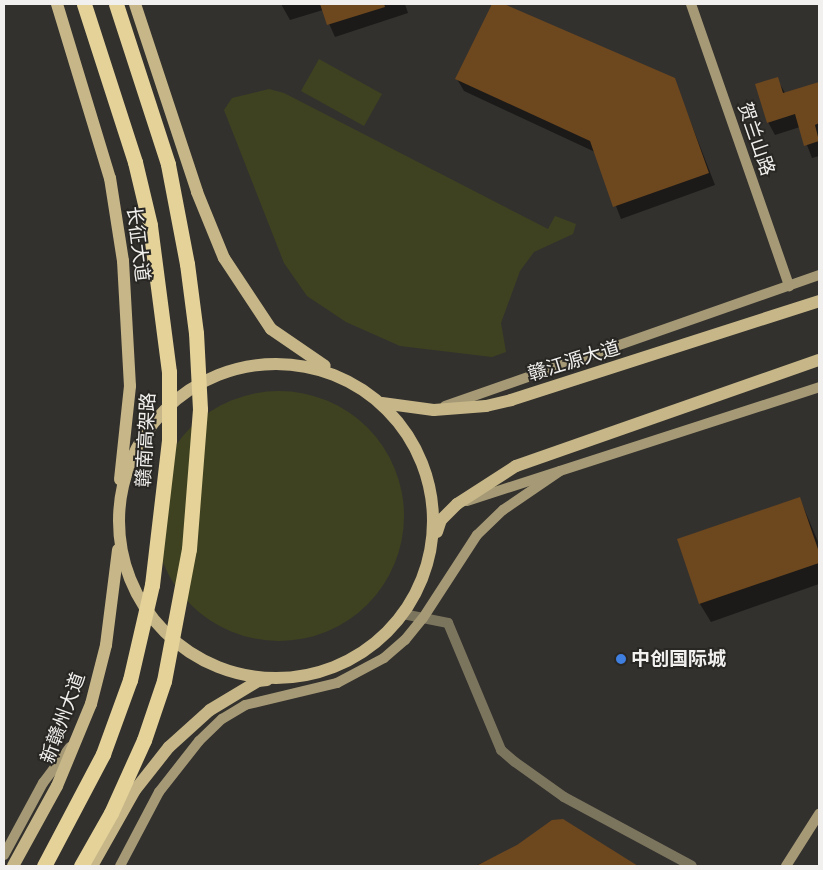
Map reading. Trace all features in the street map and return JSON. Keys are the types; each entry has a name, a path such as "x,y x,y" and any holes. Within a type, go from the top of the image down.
{"highway":[{"name":"赣南高架路","path":"44,866 102,754 130,680 152,585 169,440 169,372 150,225 135,162 84,4"},
{"path":"81,866 136,757 164,681 190,549 200,409 196,333 187,264 168,164 116,4"}],"main road":[{"name":"长征大道","path":"57,4 110,178 123,261 130,386 120,456 120,496"},
{"path":"135,4 197,192 224,258 271,330 340,376"},
{"name":"赣江源大道","path":"340,376 367,391 382,403 434,410 477,407 511,400 819,301"},
{"path":"92,866 135,790 169,747 188,728 258,681 301,676 331,668 358,655 383,637 403,614 424,578 440,520 457,504 495,477 537,457 819,360"},
{"path":"301,676 269,678 238,674 209,663 182,647 158,626 140,601 127,573 119,542 120,496 127,468 145,434 177,398 201,382 237,369 285,363 313,367 340,376"},
{"path":"367,391 390,410 408,434 422,460 431,489 433,541 424,578"},
{"name":"新赣州大道","path":"13,866 57,786 81,733 106,645 119,542"}],"street":[{"name":"贺兰山路","path":"691,4 789,286"},
{"path":"434,410 819,275"},
{"path":"457,504 819,387"},
{"path":"120,866 159,792 199,741 222,720 246,705 315,690 361,671 405,640 423,618 478,535 503,510 560,471"},
{"path":"403,614 448,623 501,750 564,797 692,866"},
{"path":"4,855 43,783 81,733"},
{"path":"786,866 819,814"}],"green space":[{"path":"319,59 382,94 364,126 301,91"},
{"path":"269,89 284,93 548,229 555,216 576,224 573,234 534,252 520,271 501,323 506,352 492,357 400,346 346,322 307,296 284,263 224,110 232,98"},
{"path":"267,391 291,391 327,400 349,412 368,427 383,446 395,468 402,492 404,516 402,540 395,564 383,586 368,605 349,620 327,632 291,641 267,641 231,632 209,620 190,605 175,586 163,564 154,528 154,504 163,468 175,446 190,427 209,412 231,400"}],"building":[{"path":"320,4 384,4 385,7 327,25"},
{"path":"492,4 504,4 675,78 709,173 613,207 590,141 455,79"},
{"path":"778,77 783,93 819,82 819,123 815,125 819,141 804,146 795,114 767,123 755,84"},
{"path":"800,497 819,552 819,563 699,604 677,539"},
{"path":"563,819 638,866 476,866 517,845 552,820"}],"place":[{"name":"中创国际城","path":"621,659"}]}
